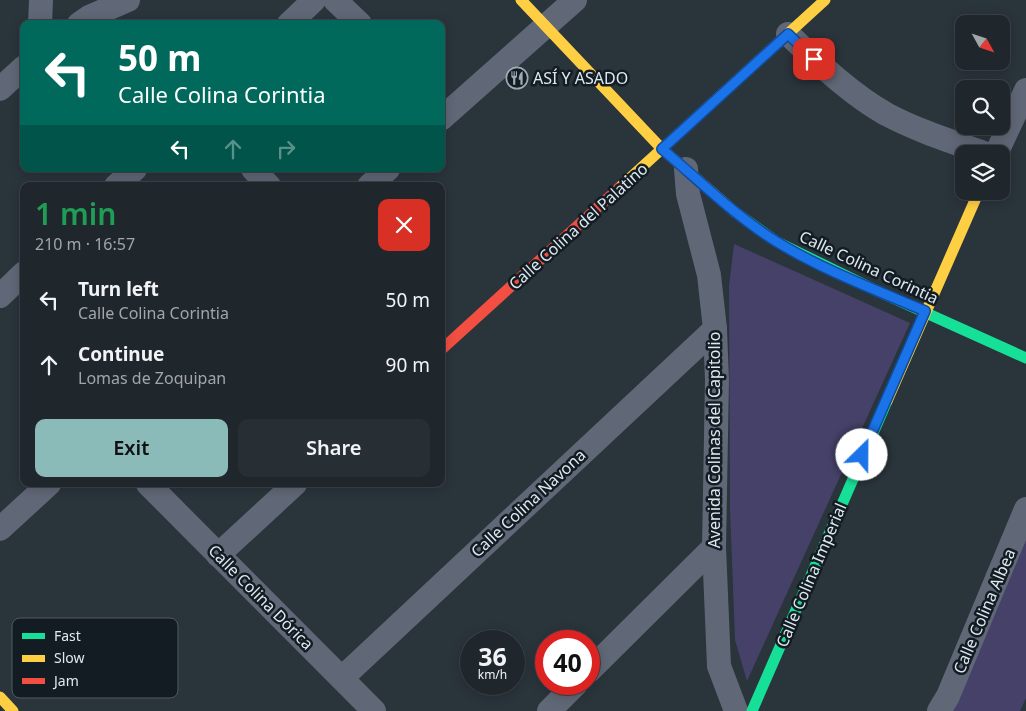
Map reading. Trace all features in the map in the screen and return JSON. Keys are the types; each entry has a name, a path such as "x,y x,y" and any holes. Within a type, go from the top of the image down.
{"street":[{"path":"40,20 41,0"},
{"path":"85,20 128,0"},
{"path":"293,20 314,0"},
{"path":"336,0 356,20"},
{"name":"Calle Colina Corintia","path":"521,0 662,149 735,212 778,242 873,289 1026,358"},
{"path":"445,110 547,26 575,0"},
{"name":"Calle Colina del Palatino","path":"445,346 825,0"},
{"path":"788,34 841,83 887,114 962,145"},
{"path":"0,89 20,72"},
{"path":"1000,145 1026,90"},
{"name":"Avenida Colinas del Capitolio","path":"686,169 688,194 709,275 714,329 717,380 714,547 719,666 736,711"},
{"path":"120,182 132,172"},
{"path":"256,172 265,182"},
{"path":"373,182 385,172"},
{"name":"Calle Colina Imperial","path":"752,711 975,200"},
{"path":"0,296 20,277"},
{"name":"Calle Colina Navona","path":"342,678 714,329"},
{"path":"0,529 46,487"},
{"name":"Calle Colina Dórica","path":"151,487 374,711"},
{"path":"218,555 292,487"},
{"name":"Calle Colina Albea","path":"939,711 948,696 1026,509"},
{"path":"600,660 714,547"},
{"path":"549,711 565,695"},
{"path":"0,698 13,711"}],"shaded area":[{"path":"734,244 910,323 747,681 735,640 730,509 729,286"},
{"path":"1026,520 1026,698 1020,711 946,711"}],"traffic: fast":[{"path":"735,212 777,242 873,289 1026,358"},
{"path":"752,711 887,401"}],"traffic: slow":[{"path":"521,0 662,149 735,212"},
{"path":"619,188 825,0"},
{"path":"887,401 975,200"},
{"path":"0,697 13,711"}],"traffic: jam":[{"path":"445,346 619,188"}],"place":[{"name":"ASÍ Y ASADO","path":"517,78"}],"route":[{"path":"814,59 788,34 662,149 735,212 778,242 873,289 925,311 862,455"}]}
